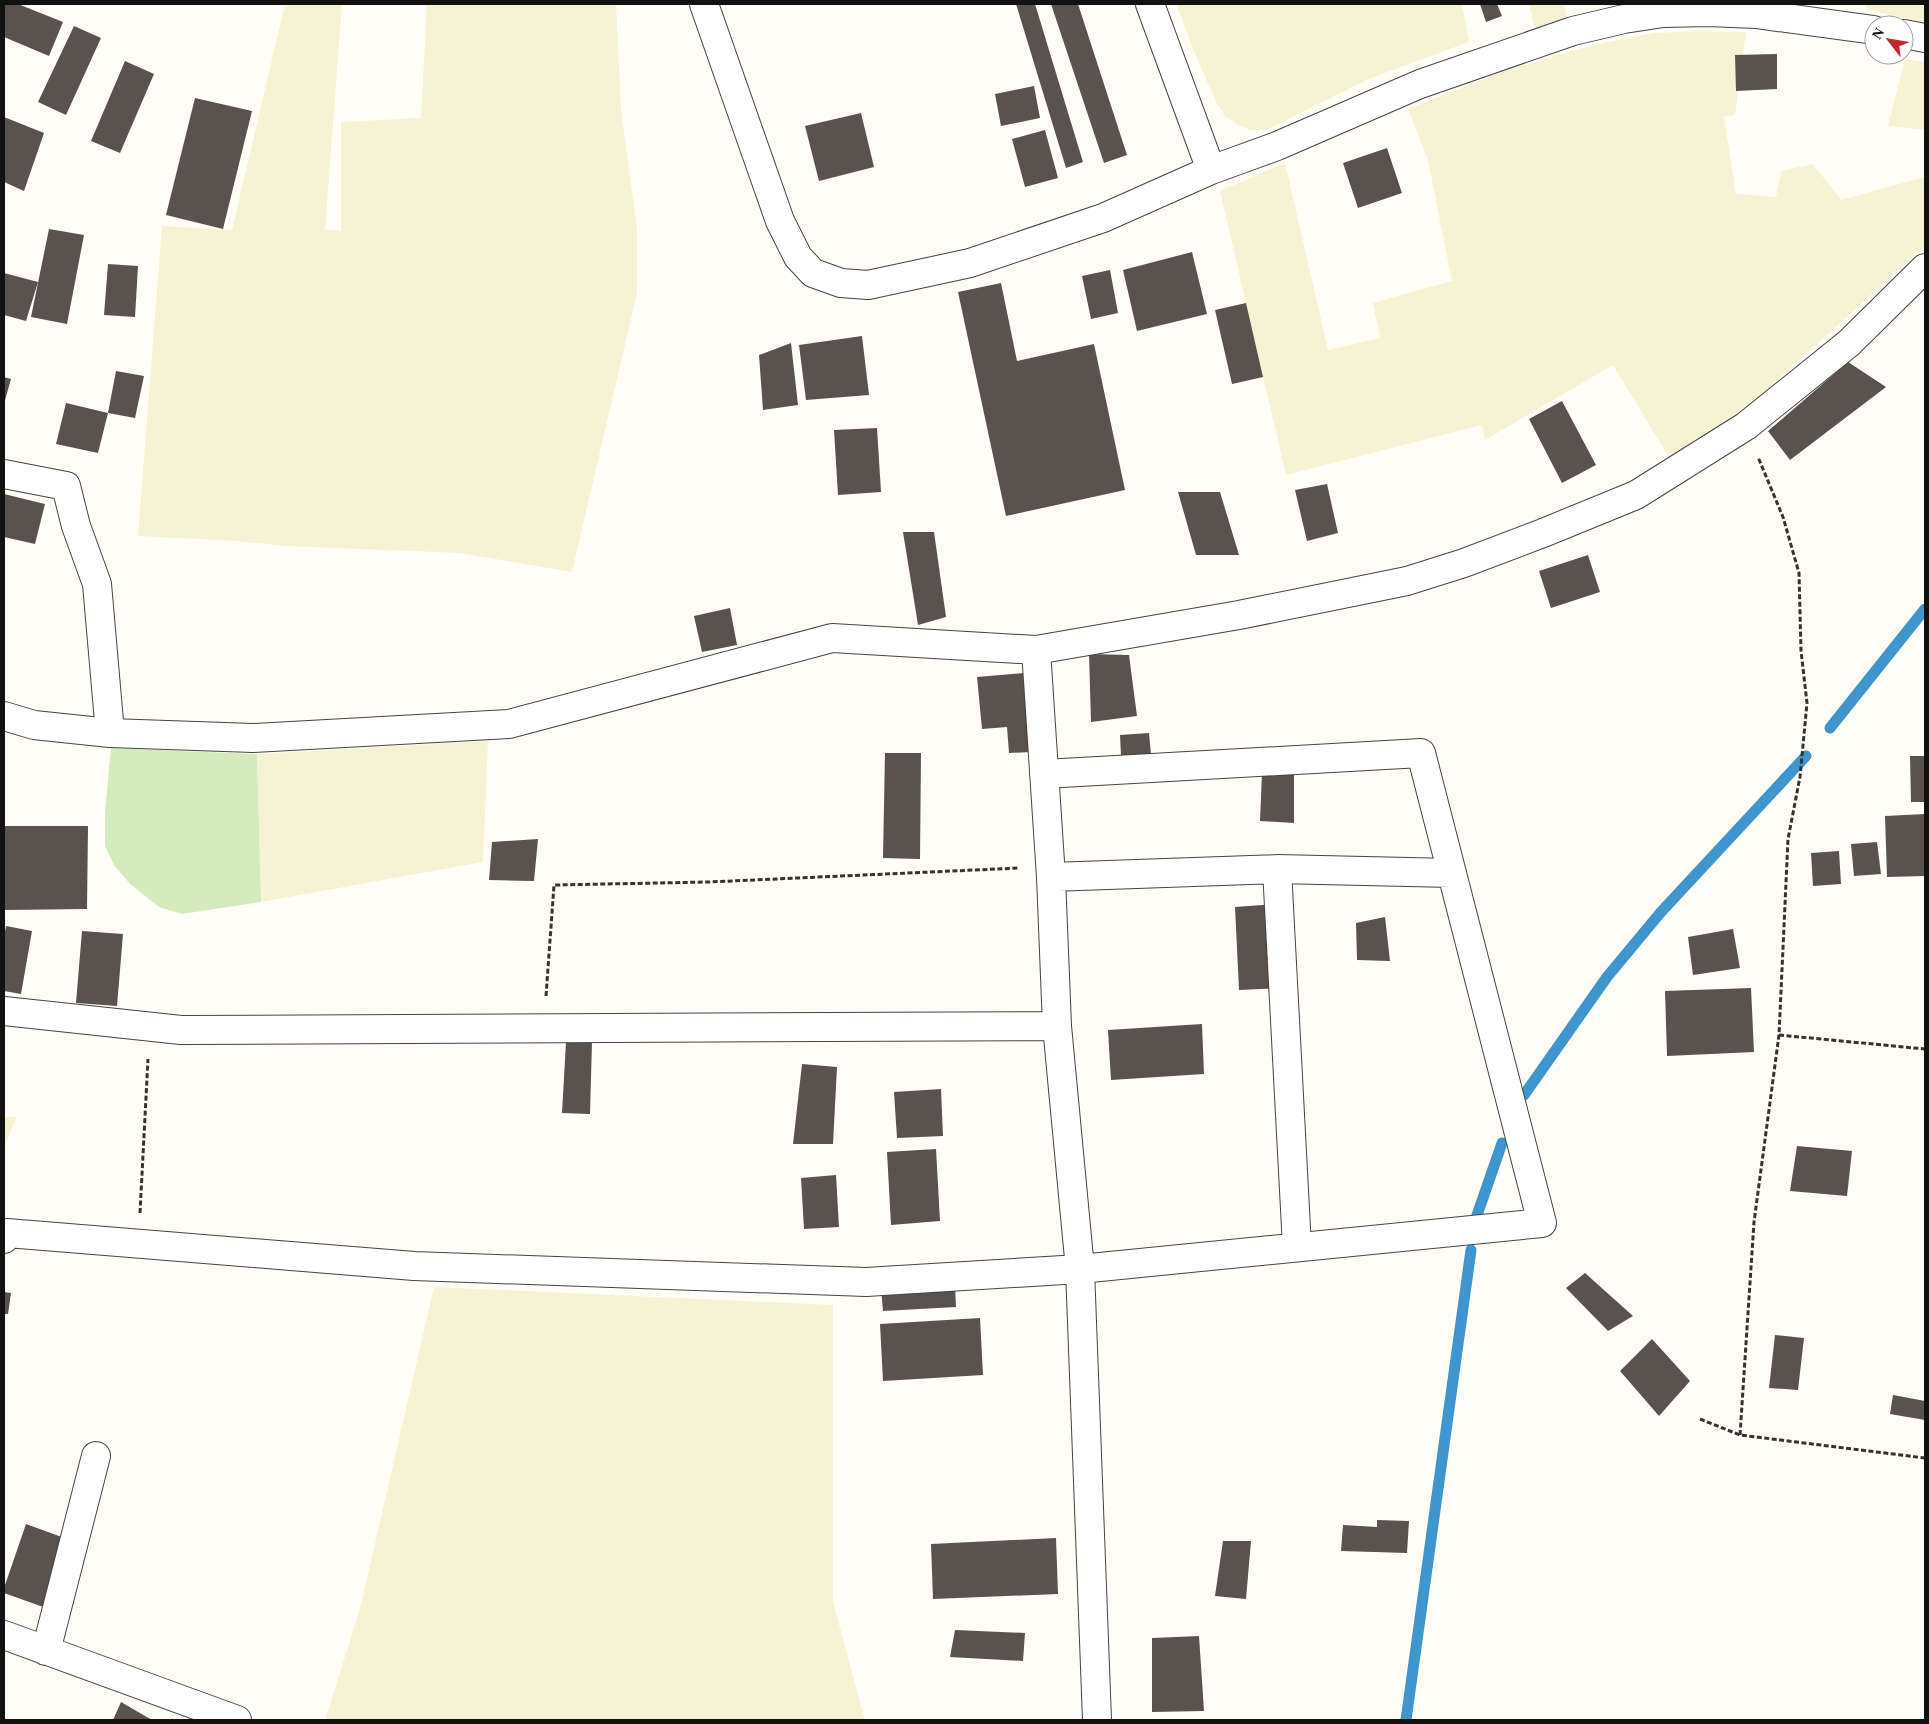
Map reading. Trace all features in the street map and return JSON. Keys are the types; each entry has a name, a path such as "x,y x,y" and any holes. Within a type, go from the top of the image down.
{"street":[{"path":"704,4 780,221 798,257 813,274 841,284 868,285 970,263 1103,218 1211,170 1277,146 1420,84 1573,31 1624,19 1664,13 1709,12 1756,14 1864,29"},
{"path":"1150,4 1211,170"},
{"path":"4,716 34,724 110,733 254,738 509,724 832,638 1036,650 1239,615 1407,581 1464,563 1544,533 1636,495 1746,426 1849,343 1925,268"},
{"path":"4,474 66,486 76,526 98,584 110,733"},
{"path":"1036,650 1050,872 1057,1026 1080,1269 1097,1720"},
{"path":"4,1239 7,1233 414,1266 866,1282 1080,1269 1542,1223 1421,753 1044,774"},
{"path":"1050,872 1277,869 1452,873"},
{"path":"1277,869 1297,1247"},
{"path":"4,1011 181,1030 1057,1026"},
{"path":"46,1652 96,1456"},
{"path":"4,1635 46,1652 237,1720"}],"path":[{"path":"1740,1435 1754,1222 1779,1035 1788,839 1800,777 1807,703 1798,573 1783,517 1746,426"},
{"path":"543,1028 554,885 1050,872"},
{"path":"138,1243 150,1027"},
{"path":"1779,1035 1925,1049"},
{"path":"1700,1419 1740,1435 1925,1458"}],"shaded area":[{"path":"285,4 342,4 325,230 341,231 341,122 421,118 427,4 616,4 621,109 637,229 637,293 572,572 460,553 286,546 238,541 138,536 162,226 232,230"},
{"path":"1176,4 1462,4 1469,42 1371,78 1266,130 1251,130 1238,125 1225,116 1217,104"},
{"path":"1529,4 1564,4 1567,19 1535,30"},
{"path":"1865,4 1925,4 1925,23 1914,20 1914,15 1891,15 1866,9"},
{"path":"1699,31 1746,32 1735,115 1724,117 1736,194 1776,197 1781,171 1813,164 1841,200 1925,177 1925,246 1740,414 1670,459 1613,365 1485,440 1482,425 1286,475 1220,191 1285,163 1328,350 1380,338 1373,303 1452,281 1428,160 1408,109 1502,72 1563,53 1653,33"},
{"path":"1914,60 1925,62 1925,130 1888,126 1903,65 1914,65"},
{"path":"488,741 483,862 261,902 257,754"},
{"path":"4,1117 16,1117 4,1150"},
{"path":"434,1287 833,1305 833,1602 865,1720 325,1720 360,1609"}],"green space":[{"path":"111,748 257,754 261,902 182,914 159,907 130,884 114,865 105,846 105,812"}],"building":[{"path":"4,4 18,4 63,22 49,56 4,37"},
{"path":"1016,4 1035,4 1083,162 1066,168"},
{"path":"1051,4 1078,4 1127,155 1104,163"},
{"path":"1480,4 1497,4 1502,16 1486,22"},
{"path":"74,26 101,38 66,115 38,102"},
{"path":"1777,54 1777,89 1736,91 1735,55"},
{"path":"125,61 154,74 120,153 91,141"},
{"path":"1034,86 1040,118 1001,126 995,94"},
{"path":"195,98 252,111 223,229 166,215"},
{"path":"861,113 874,167 819,181 805,126"},
{"path":"4,117 44,133 24,191 4,182"},
{"path":"1045,130 1058,178 1025,187 1012,139"},
{"path":"1387,148 1402,193 1358,208 1343,163"},
{"path":"49,229 84,235 67,324 31,317"},
{"path":"1192,252 1207,314 1137,331 1123,270"},
{"path":"108,264 138,266 135,317 104,315"},
{"path":"1110,270 1118,313 1091,319 1082,276"},
{"path":"4,273 38,282 26,321 4,315"},
{"path":"1001,283 1017,361 1094,344 1125,490 1006,516 958,292"},
{"path":"1246,303 1263,377 1232,384 1215,310"},
{"path":"862,336 869,395 806,400 799,345"},
{"path":"791,343 798,405 763,410 759,355"},
{"path":"1848,362 1886,387 1790,460 1768,431"},
{"path":"116,371 144,376 135,418 108,413"},
{"path":"4,377 11,379 4,404"},
{"path":"1562,401 1596,465 1562,483 1529,419"},
{"path":"66,403 108,413 98,453 56,444"},
{"path":"877,428 881,492 838,495 834,430"},
{"path":"1327,484 1338,533 1307,541 1295,490"},
{"path":"1178,492 1220,492 1239,555 1196,555"},
{"path":"4,494 45,504 35,544 4,537"},
{"path":"903,532 934,532 946,617 918,625"},
{"path":"1588,555 1600,592 1551,608 1539,571"},
{"path":"730,608 737,645 702,652 694,616"},
{"path":"1089,654 1129,655 1137,716 1091,722"},
{"path":"1024,673 1031,752 1009,753 1007,727 982,729 977,677"},
{"path":"1149,733 1151,754 1121,756 1120,735"},
{"path":"885,753 921,753 920,859 883,858"},
{"path":"1910,756 1925,756 1925,802 1911,802"},
{"path":"1294,772 1294,823 1260,821 1262,773"},
{"path":"1925,814 1925,876 1887,877 1885,816"},
{"path":"4,826 88,826 87,909 4,910"},
{"path":"538,839 534,881 489,880 492,842"},
{"path":"1877,842 1881,874 1854,876 1851,844"},
{"path":"1839,851 1841,884 1813,886 1811,853"},
{"path":"1277,904 1281,988 1239,990 1235,907"},
{"path":"1385,917 1390,961 1357,960 1356,923"},
{"path":"6,926 32,931 21,994 4,991 4,937"},
{"path":"1733,929 1740,968 1693,975 1688,937"},
{"path":"82,931 123,934 117,1006 76,1003"},
{"path":"1751,988 1754,1052 1667,1056 1665,991"},
{"path":"1202,1024 1204,1074 1111,1080 1108,1030"},
{"path":"566,1042 592,1042 590,1114 562,1113"},
{"path":"802,1064 837,1067 833,1144 793,1144"},
{"path":"941,1089 943,1136 897,1138 894,1092"},
{"path":"1797,1146 1852,1151 1847,1196 1790,1191"},
{"path":"936,1149 940,1221 891,1225 887,1152"},
{"path":"836,1175 839,1227 804,1229 801,1178"},
{"path":"1585,1273 1633,1316 1608,1331 1566,1288"},
{"path":"955,1284 956,1307 883,1311 881,1288"},
{"path":"4,1292 11,1293 8,1314 4,1314"},
{"path":"980,1318 983,1375 883,1381 880,1324"},
{"path":"1775,1335 1804,1338 1798,1390 1769,1388"},
{"path":"1652,1339 1690,1381 1659,1416 1620,1371"},
{"path":"1893,1395 1925,1401 1925,1420 1890,1414"},
{"path":"1377,1520 1409,1521 1407,1553 1341,1551 1343,1525 1377,1527"},
{"path":"26,1524 70,1540 46,1608 4,1593 4,1588"},
{"path":"1056,1538 1058,1594 933,1599 931,1544"},
{"path":"1223,1541 1251,1541 1246,1599 1215,1596"},
{"path":"955,1630 1025,1633 1023,1661 950,1657"},
{"path":"1199,1636 1204,1711 1152,1712 1152,1638"},
{"path":"121,1702 152,1720 113,1720"}],"waterway":[{"path":"1830,728 1925,609"},
{"path":"1524,1095 1607,977 1661,912 1806,756"},
{"path":"1476,1218 1502,1143"},
{"path":"1406,1720 1471,1250"}]}
